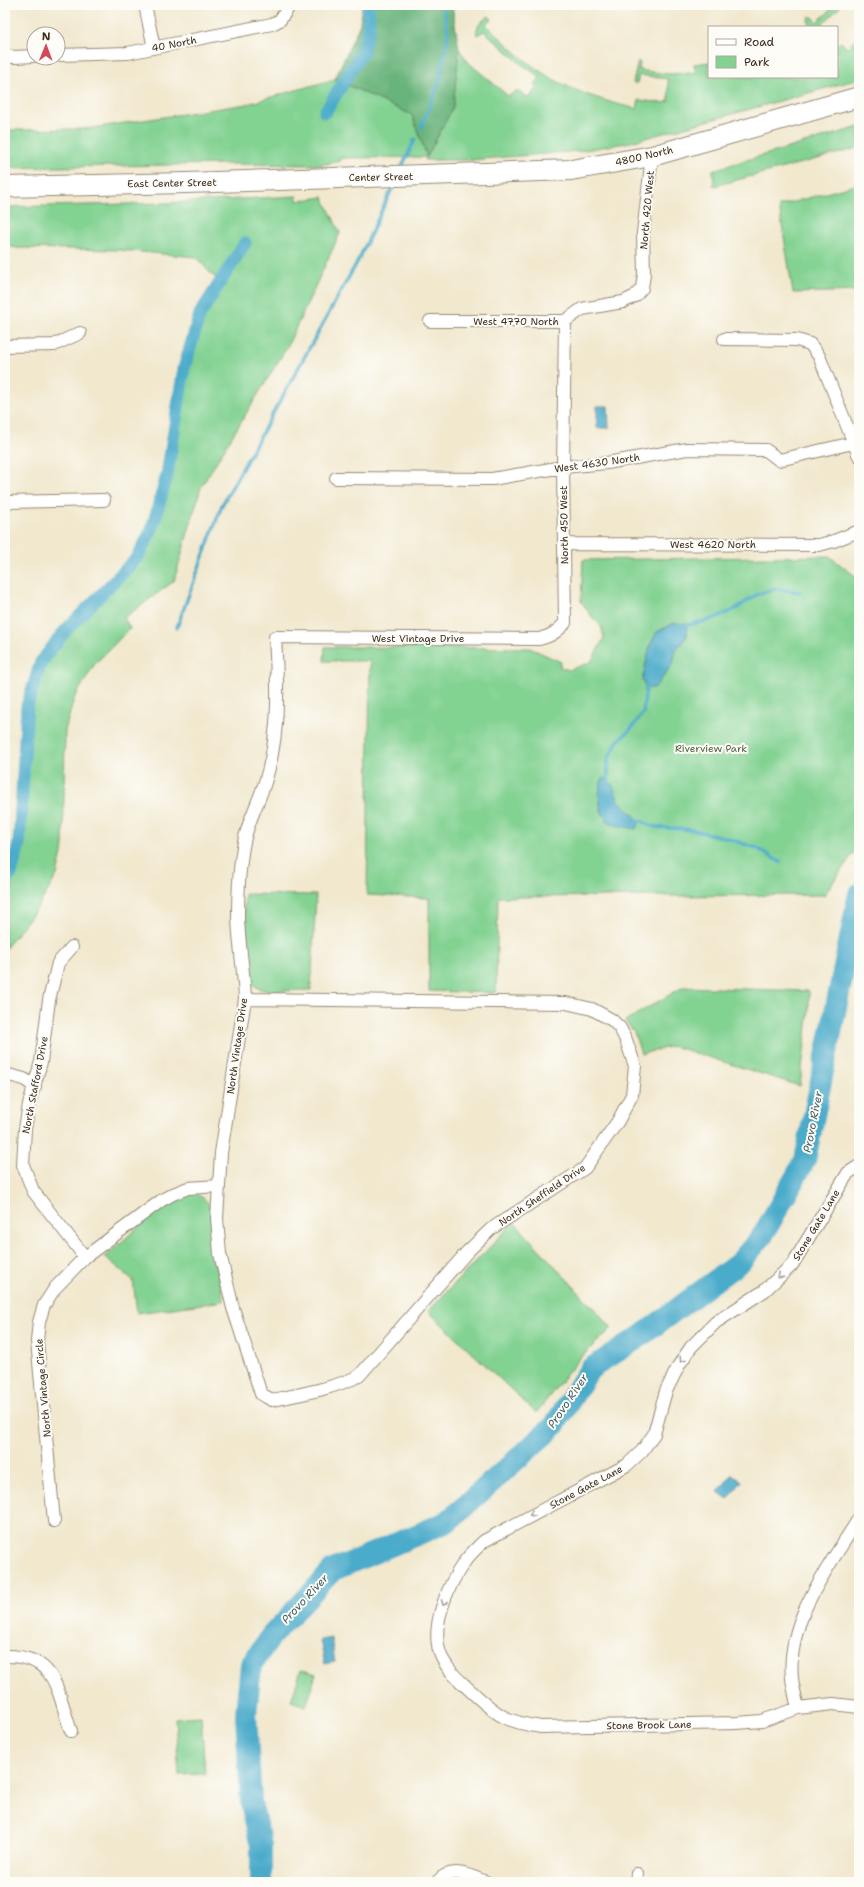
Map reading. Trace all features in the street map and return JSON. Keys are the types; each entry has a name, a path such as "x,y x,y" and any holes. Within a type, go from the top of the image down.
{"main road":[{"name":"4800 North","path":"422,176 571,170 652,156 859,97"},
{"name":"Center Street","path":"340,178 422,176"},
{"name":"East Center Street","path":"5,187 340,178"}],"street":[{"path":"145,5 154,48"},
{"name":"40 North","path":"66,55 128,53 272,24 288,9"},
{"path":"5,56 26,56"},
{"name":"North 420 West","path":"642,288 643,233 652,156"},
{"name":"West 4770 North","path":"430,321 565,320 582,309 623,302 635,296 642,288"},
{"name":"North 450 West","path":"559,631 565,623 563,467 565,320"},
{"path":"5,346 54,345 80,333"},
{"path":"724,339 797,340 810,344 819,356 859,456"},
{"name":"West 4630 North","path":"336,478 492,479 563,467 607,463 687,449 766,450 779,460 853,443"},
{"path":"5,502 104,500"},
{"name":"West 4620 North","path":"565,544 819,545 859,531"},
{"name":"West Vintage Drive","path":"275,637 539,639 550,636 559,631"},
{"name":"North Vintage Drive","path":"272,1400 261,1394 233,1308 220,1254 217,1218 221,1153 244,999 244,978 238,918 240,875 244,842 266,779 276,734 278,683 275,637"},
{"name":"North Stafford Drive","path":"72,947 58,964 49,1000 41,1062 29,1104 25,1129 23,1165 33,1191 85,1257"},
{"name":"North Sheffield Drive","path":"244,999 566,1003 592,1009 612,1020 620,1028 626,1040 635,1066 632,1095 618,1121 585,1168 491,1230 467,1252 374,1362 359,1376 342,1384 328,1388 272,1400"},
{"path":"5,1074 24,1079 35,1087"},
{"name":"Stone Gate Lane","path":"453,1675 442,1658 438,1638 438,1618 452,1583 466,1560 484,1541 627,1465 642,1451 654,1434 666,1391 678,1365 691,1347 716,1322 764,1291 792,1265 848,1172 859,1166"},
{"name":"North Vintage Circle","path":"54,1521 37,1341 39,1322 44,1305 55,1288 85,1257 162,1200 188,1188 218,1186"},
{"path":"798,1708 792,1678 793,1652 800,1622 809,1600 859,1518"},
{"path":"5,1656 15,1656 29,1659 47,1670 60,1691 63,1708 71,1731"},
{"name":"Stone Brook Lane","path":"453,1675 496,1713 519,1724 541,1727 737,1723 762,1721 798,1708 832,1704 859,1707"},
{"path":"437,1882 443,1877 456,1872 467,1874 486,1882"}],"green space":[{"path":"362,5 452,5 459,49 453,107 427,157 412,115 335,79 360,24"},
{"path":"836,5 842,5 820,26 812,26 808,21 809,17 813,17 817,22"},
{"path":"489,16 492,19 486,24 502,40 518,55 554,80 609,102 637,109 639,100 663,103 669,101 668,79 639,75 637,83 633,83 638,61 640,63 639,70 667,74 696,73 694,64 708,62 708,78 838,78 838,44 841,42 847,48 859,36 859,79 631,142 579,151 471,160 425,160 426,157 341,158 339,161 321,165 224,164 5,168 5,130 86,129 247,104 335,79 412,115 427,157 453,107 459,49 469,63 508,96 516,91 530,98 536,88 535,85 540,77 520,63 484,31 477,35 478,26"},
{"path":"859,127 859,148 714,186 713,170"},
{"path":"859,184 859,291 793,293 779,206"},
{"path":"297,196 297,201 323,197 340,233 287,347 201,487 174,581 124,618 130,628 94,665 74,699 65,730 63,849 57,875 38,907 5,949 5,885 19,858 30,708 43,667 58,644 141,558 158,516 177,434 186,368 205,317 225,282 213,276 196,257 120,250 18,248 5,246 5,207 168,203"},
{"name":"Riverview Park","path":"829,556 859,579 859,845 824,895 498,897 496,993 429,991 429,898 367,895 370,661 324,661 325,647 530,648 561,662 560,667 569,670 591,662 604,638 601,626 591,616 581,601 583,560"},
{"path":"245,894 316,895 311,990 262,990 253,984 249,976 244,910"},
{"path":"683,987 809,991 809,1009 800,1086 673,1046 641,1054 634,1032 625,1021"},
{"path":"192,1193 207,1201 210,1207 218,1269 224,1301 137,1313 133,1280 105,1257 166,1202"},
{"path":"514,1222 612,1328 579,1359 536,1413 428,1311"},
{"path":"301,1670 316,1674 306,1706 291,1701"},
{"path":"201,1716 205,1774 179,1775 175,1718"}],"water":[{"path":"597,406 608,406 609,428 597,428"},
{"path":"674,623 687,624 687,636 676,650 673,663 655,688 646,688 642,680 650,645 657,632"},
{"path":"603,777 612,784 619,801 640,821 636,829 611,823 606,819 601,808 599,795"},
{"path":"732,1474 742,1481 728,1499 718,1492"},
{"path":"331,1638 335,1662 325,1664 320,1640"}],"waterway":[{"path":"325,112 362,53 369,28 368,5"},
{"path":"421,128 439,83 448,34 443,5"},
{"path":"401,169 415,139"},
{"path":"177,627 222,505 360,257 395,182"},
{"path":"5,880 11,874 19,844 27,706 41,662 65,631 137,558 152,529 167,475 184,368 200,314 245,243"},
{"path":"683,628 684,626 710,620 734,610 756,595 774,589 800,592"},
{"path":"608,785 608,759 617,742 630,730 643,713 646,688 648,684"},
{"path":"636,819 655,827 693,830 723,837 757,848 780,862"},
{"name":"Provo River","path":"261,1882 261,1845 251,1803 246,1714 251,1665 271,1636 333,1570 447,1522 554,1426 590,1369 641,1336 740,1262 763,1235 805,1160 859,894"}]}
